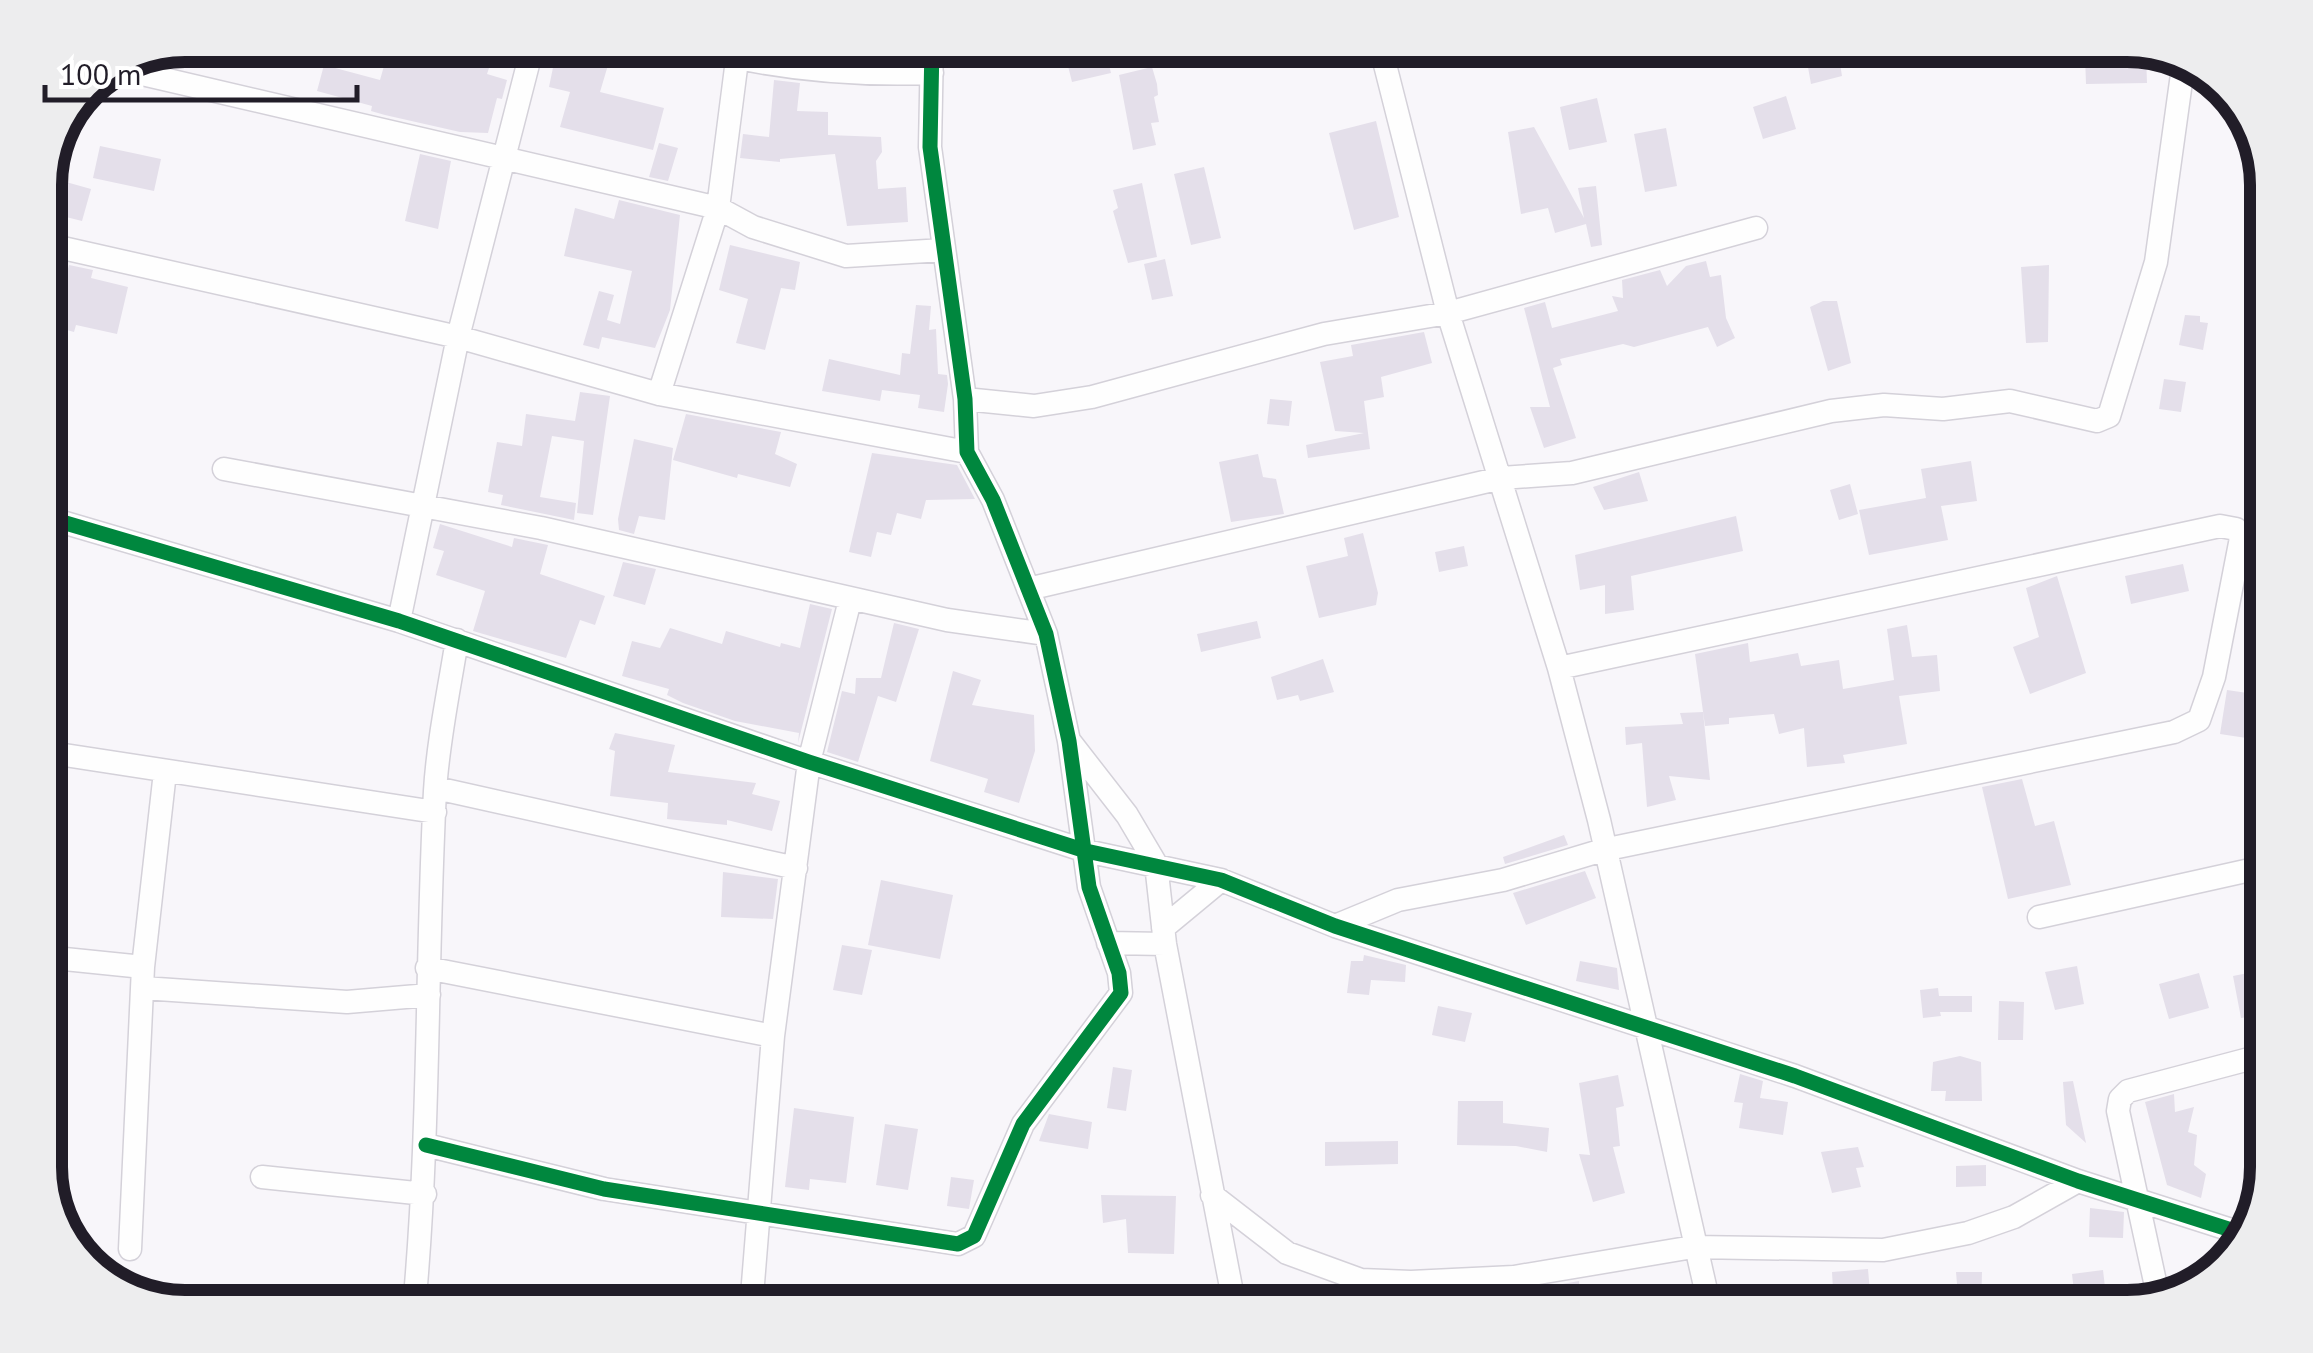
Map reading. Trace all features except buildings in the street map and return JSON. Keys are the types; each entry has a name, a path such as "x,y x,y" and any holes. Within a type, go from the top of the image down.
{"street":[{"path":"399,620 458,338 529,62"},
{"path":"660,394 718,208 737,62"},
{"path":"754,62 866,75 932,73"},
{"path":"426,1145 604,1189 958,1244 968,1242 984,1218 1038,1101 1121,993 1089,887 1068,741 1046,634 993,500 966,452 965,399 930,148 932,62"},
{"path":"1384,62 1448,312 1559,668 1705,1290"},
{"path":"137,73 718,208 753,227 846,256 943,250"},
{"path":"1028,589 1501,478 1572,474 1831,410 1884,406 1943,409 1965,403 2010,400 2097,421 2109,416 2156,262 2182,75"},
{"path":"965,399 1034,406 1092,397 1324,334 1448,312 1756,228"},
{"path":"63,248 458,338 660,394 966,452"},
{"path":"224,469 426,504 850,600 1046,634"},
{"path":"63,521 399,620 809,762 1086,850 1221,880 1335,926 1794,1076 2078,1182 2136,1196 2233,1230"},
{"path":"1335,926 1398,900 1503,880 1603,850 2174,732 2199,720 2214,677 2241,538 2236,529 2220,526 1559,668"},
{"path":"754,1290 773,1036 809,762 850,600"},
{"path":"416,1290 425,1194 427,968 436,788 456,640"},
{"path":"1068,741 1122,807 1156,864 1164,936 1231,1290"},
{"path":"63,755 435,812"},
{"path":"130,1248 143,978 165,772"},
{"path":"436,788 796,868"},
{"path":"2039,916 2250,870"},
{"path":"1108,942 1164,936 1221,880"},
{"path":"63,961 143,978 348,1002 429,995"},
{"path":"427,968 773,1036"},
{"path":"2156,1287 2118,1111 2120,1099 2128,1091 2250,1059"},
{"path":"262,1177 425,1194"},
{"path":"1212,1196 1287,1253 1362,1280 1514,1277 1694,1247 1883,1250 1999,1222 2078,1182"}],"cycle path":[{"path":"426,1145 604,1189 958,1244 974,1236 1023,1124 1121,993 1119,973 1089,887 1069,741 1046,634 993,500 967,452 965,399 930,147 932,62"},
{"path":"63,522 399,621 809,762 1086,851 1221,880 1335,926 1795,1076 2078,1181 2233,1231"}]}
